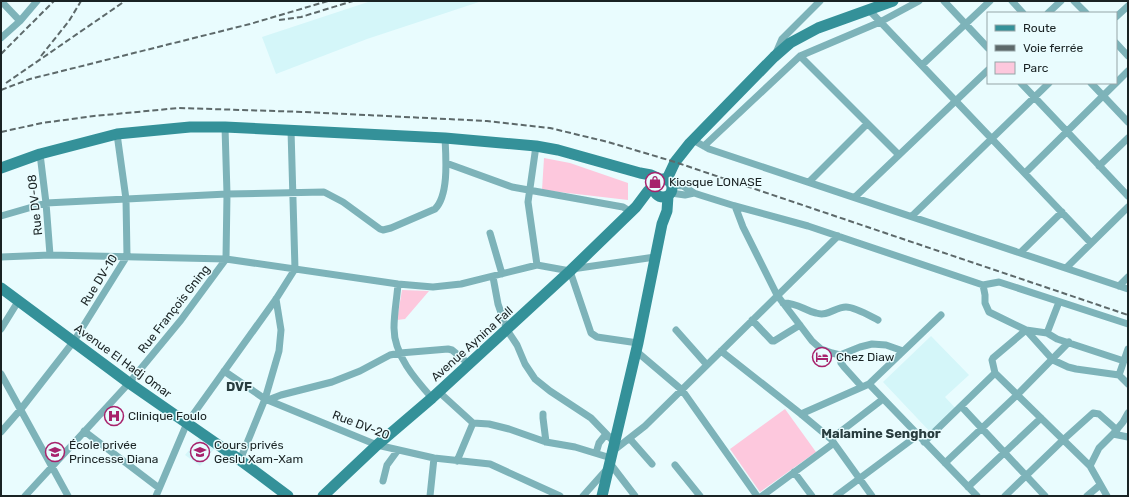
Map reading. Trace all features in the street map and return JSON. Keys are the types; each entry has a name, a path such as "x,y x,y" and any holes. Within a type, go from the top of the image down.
{"street":[{"path":"1,1 20,21"},
{"path":"1,38 20,21 37,1"},
{"path":"774,57 782,39 820,1"},
{"path":"602,496 637,347 662,224 663,188 675,162 693,140 774,57 790,43 818,28 893,1"},
{"path":"704,146 800,56 880,22 919,1"},
{"path":"944,1 987,47"},
{"path":"922,65 990,1"},
{"path":"1012,1 1022,12"},
{"path":"1049,12 1061,1"},
{"path":"1074,1 1085,12"},
{"path":"1117,16 1128,6"},
{"path":"869,10 1091,243"},
{"path":"1117,45 1128,56"},
{"path":"800,56 899,155"},
{"path":"855,197 987,71"},
{"path":"1117,82 1128,71"},
{"path":"1022,84 1128,196"},
{"path":"912,216 1048,84"},
{"path":"1092,84 1128,122"},
{"path":"1025,173 1115,84"},
{"path":"809,182 868,124"},
{"path":"1,168 40,154 117,134 190,127 225,127 446,138 536,146 558,150 640,173 649,181 663,188 684,194 694,193 808,226 983,285 992,282 999,282 1128,324"},
{"path":"225,127 227,194 226,259"},
{"path":"156,496 187,423 276,299 295,269 291,130"},
{"name":"Rue DV-10","path":"1,432 21,409 74,341 127,256 126,199 117,134"},
{"path":"1,216 46,203 227,194 292,194 324,192 343,202 380,229 391,228 435,209 440,204 444,192 446,138"},
{"path":"1099,166 1128,138"},
{"path":"693,140 704,146 809,182 1128,289"},
{"path":"536,146 528,202 537,265"},
{"name":"Rue DV-08","path":"40,154 50,255"},
{"path":"446,163 512,188 633,209"},
{"name":"Avenue Aynina Fall","path":"323,496 377,445 436,395 571,270 633,209 648,191 663,188"},
{"path":"735,206 743,227 777,295 812,341 821,349 840,355 872,344 886,345 903,351"},
{"path":"1066,268 1128,207"},
{"path":"1021,252 1062,212"},
{"path":"490,233 502,274"},
{"path":"583,496 611,456 645,426 708,365 838,236"},
{"path":"1,257 50,255 226,259 398,284 433,287 461,284 537,265 571,270 655,256"},
{"name":"Rue François Gning","path":"25,496 130,383 181,320 226,259"},
{"path":"571,270 591,333 597,337 637,347 682,390 757,496"},
{"path":"493,277 498,304 507,330 517,345 525,364 535,379 550,391 591,418 606,434 611,456 635,496"},
{"path":"1119,286 1128,277"},
{"path":"398,284 394,329 400,353 414,376 436,395 473,423 489,424 509,429 546,442 575,447 611,456"},
{"path":"983,285 985,295 984,303 989,312 1026,330 1048,333 1058,339 1124,361"},
{"name":"Avenue El Hadj Omar","path":"1,288 130,383 240,460 288,496"},
{"path":"240,460 267,399 279,351 281,330 276,299"},
{"path":"1,329 19,300"},
{"path":"1048,333 1059,302"},
{"path":"784,303 793,303 816,313 824,314 842,307 848,307 878,320"},
{"path":"802,414 865,386 941,314"},
{"path":"752,320 772,341 800,325"},
{"path":"676,330 708,365"},
{"path":"1026,330 1052,360 1076,369 1119,375 1128,384"},
{"path":"1026,330 993,358 992,360 995,373 1090,466 1107,496"},
{"path":"945,463 1017,395 1069,342"},
{"path":"267,399 281,394 332,382 360,371 390,355 400,353 448,349 452,350 469,364"},
{"path":"1119,375 1128,349"},
{"path":"721,351 802,414 832,441 872,496"},
{"path":"840,355 844,366 865,386 883,399 977,496"},
{"name":"Rue DV-20","path":"224,371 267,399 377,445 434,458 490,464 560,496"},
{"path":"924,442 995,373"},
{"path":"1,374 68,496"},
{"path":"762,496 794,472 883,399"},
{"path":"961,406 1045,496"},
{"path":"1005,496 1093,413 1099,414 1115,432 1128,437"},
{"path":"1090,466 1099,448 1115,432 1128,413"},
{"path":"543,414 546,442"},
{"path":"968,488 1041,418"},
{"path":"457,461 473,423"},
{"path":"84,431 160,488"},
{"path":"596,453 599,443 606,434"},
{"path":"836,496 918,436"},
{"path":"630,439 652,464"},
{"path":"383,481 387,466 398,450"},
{"path":"430,496 434,458"},
{"path":"675,465 700,496"},
{"path":"794,472 812,496"},
{"path":"1087,496 1100,485"}],"shaded area":[{"path":"371,1 482,1 367,39 276,74 262,37"},
{"path":"931,336 969,375 945,397 959,412 934,436 883,382"},
{"name":"Cours privés Geslu Xam-Xam","path":"200,437 215,448 200,466 185,455"}],"green space":[{"path":"544,158 570,163 628,183 628,200 542,190"},
{"path":"402,290 429,291 405,319 397,320"},
{"path":"785,409 816,452 760,492 730,449"}],"railway":[{"path":"1,54 54,1"},
{"path":"41,56 69,21 81,1"},
{"path":"6,83 125,1"},
{"path":"1,90 30,79 250,24 328,1"},
{"path":"279,20 301,17 353,1"},
{"path":"1,132 42,123 94,116 179,108 305,112 487,121 550,128 608,142 675,162 1128,315"}],"place":[{"name":"Kiosque LONASE","path":"655,182"},
{"name":"Chez Diaw","path":"822,357"},
{"name":"Clinique Foulo","path":"114,416"},
{"name":"École privée Princesse Diana","path":"55,452"},
{"name":"Cours privés Geslu Xam-Xam","path":"200,452"}],"district":[{"name":"DVF","path":"239,386"},
{"name":"Malamine Senghor","path":"881,433"}]}
